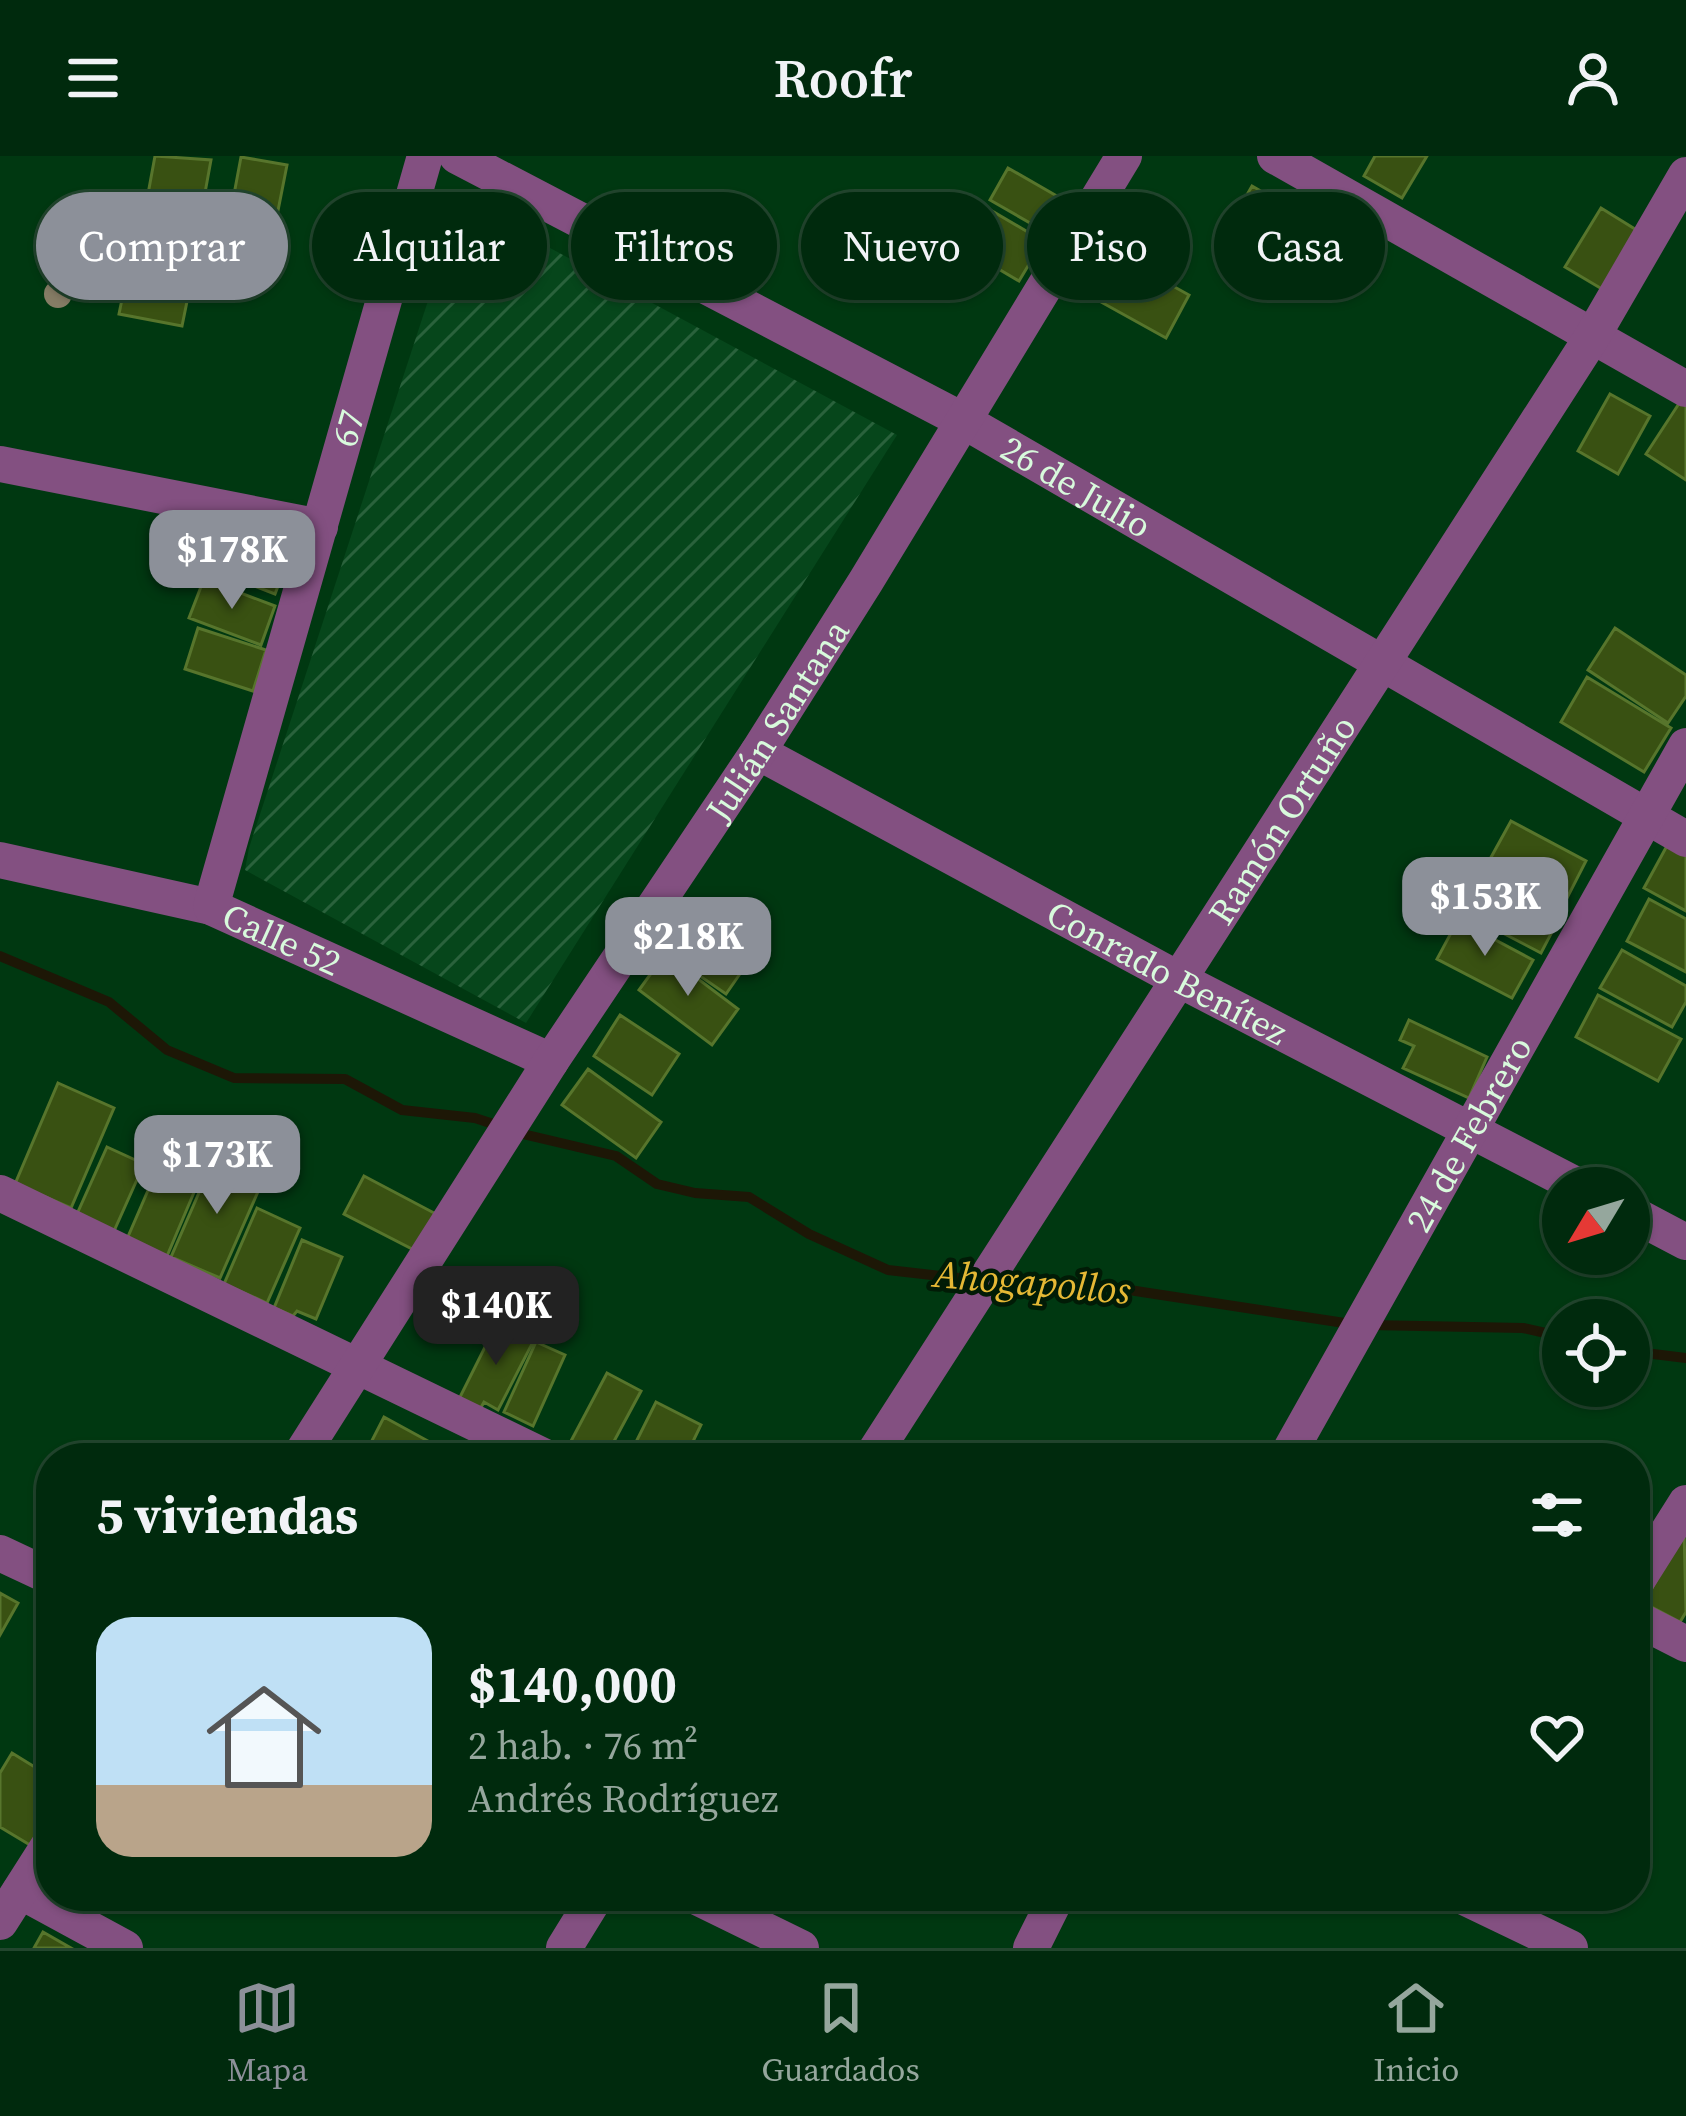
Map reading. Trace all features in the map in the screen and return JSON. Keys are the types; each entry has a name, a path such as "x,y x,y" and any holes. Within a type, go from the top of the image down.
{"street":[{"name":"67","path":"212,908 425,156"},
{"name":"26 de Julio","path":"457,156 962,420 1686,839"},
{"name":"Julián Santana","path":"309,1443 551,1061 758,752 1124,156"},
{"path":"1275,156 1686,389"},
{"name":"Ramón Ortuño","path":"881,1443 1592,337 1686,175"},
{"path":"0,464 320,527"},
{"name":"24 de Febrero","path":"1305,1443 1349,1348 1686,746"},
{"name":"Conrado Benítez","path":"758,752 1178,980 1542,1167"},
{"name":"Calle 52","path":"0,860 212,908 551,1061"},
{"path":"0,1192 516,1443"},
{"path":"1650,1223 1686,1242"},
{"path":"1650,1560 1686,1503"},
{"path":"0,1553 36,1570"},
{"path":"1650,1626 1686,1644"},
{"path":"36,1866 10,1906 125,1948"},
{"path":"563,1948 586,1911"},
{"path":"725,1911 800,1948"},
{"path":"1031,1948 1050,1911"},
{"path":"1493,1911 1570,1948"}],"shaded area":[{"path":"547,246 571,259 571,300 647,300 897,435 526,1023 245,870 428,300 547,300"}],"building":[{"path":"155,156 211,160 205,192 148,192"},
{"path":"1375,156 1427,156 1402,198 1364,176"},
{"path":"241,157 287,165 282,192 234,192"},
{"path":"1008,168 1050,192 1027,192 1027,221 1003,207 1003,192 994,192"},
{"path":"1601,208 1643,234 1607,292 1565,267"},
{"path":"1003,217 1027,232 1027,268 1019,281 1003,272"},
{"path":"122,300 187,300 182,326 119,314"},
{"path":"1097,300 1186,300 1166,338"},
{"path":"1610,394 1650,416 1618,474 1578,451"},
{"path":"1680,402 1686,406 1686,480 1646,454"},
{"path":"221,526 291,552 275,594 205,567"},
{"path":"204,579 275,606 261,645 189,618"},
{"path":"198,628 266,650 253,691 185,669"},
{"path":"1615,628 1686,675 1686,696 1668,723 1588,670"},
{"path":"1587,677 1671,728 1644,772 1561,722"},
{"path":"1511,821 1586,861 1565,902 1489,861"},
{"path":"1669,842 1686,852 1686,911 1644,888"},
{"path":"1471,861 1564,909 1541,953 1449,905"},
{"path":"1649,899 1686,919 1686,972 1627,941"},
{"path":"689,915 751,958 726,994 664,951"},
{"path":"1458,920 1533,960 1512,998 1437,959"},
{"path":"1622,950 1686,986 1686,1002 1672,1027 1600,988"},
{"path":"665,954 738,1009 712,1045 639,990"},
{"path":"1598,995 1681,1039 1658,1081 1576,1037"},
{"path":"620,1015 679,1054 652,1095 594,1056"},
{"path":"1409,1020 1487,1057 1469,1098 1403,1068 1414,1046 1400,1040"},
{"path":"588,1069 661,1122 636,1158 562,1105"},
{"path":"58,1083 114,1108 71,1208 15,1184"},
{"path":"107,1147 144,1164 114,1231 77,1214"},
{"path":"215,1156 264,1178 220,1278 171,1257"},
{"path":"156,1172 195,1190 167,1256 127,1239"},
{"path":"364,1176 436,1214 416,1251 344,1214"},
{"path":"257,1208 300,1228 267,1303 224,1284"},
{"path":"302,1240 342,1257 316,1319 274,1308"},
{"path":"498,1321 534,1340 498,1410 484,1402 479,1411 458,1401"},
{"path":"536,1342 565,1355 533,1426 504,1412"},
{"path":"607,1373 641,1391 613,1443 570,1443"},
{"path":"656,1402 701,1425 692,1443 636,1443"},
{"path":"384,1417 432,1443 371,1443"},
{"path":"1684,1529 1686,1612 1680,1622 1650,1606 1650,1592"},
{"path":"0,1593 18,1603 0,1635"},
{"path":"12,1753 36,1768 36,1849 0,1827 0,1773"},
{"path":"43,1932 71,1948 34,1948"}],"waterway":[{"path":"0,956 109,1002 167,1050 234,1078 345,1079 402,1110 475,1118 616,1156 657,1184 749,1197 809,1234 888,1270 976,1280"},
{"name":"Ahogapollos","path":"995,1281 1103,1286 1351,1324"},
{"name":"Ahogapollos","path":"1369,1325 1542,1332"},
{"name":"Ahogapollos","path":"1650,1354 1686,1358"}]}
